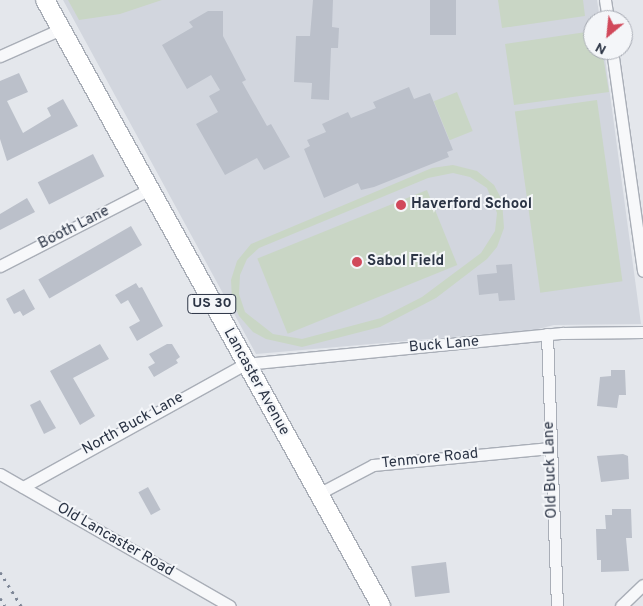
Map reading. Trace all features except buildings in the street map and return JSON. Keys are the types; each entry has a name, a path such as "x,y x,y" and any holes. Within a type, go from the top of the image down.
{"highway":[{"name":"Lancaster Avenue","path":"45,0 148,190 381,606"}],"street":[{"path":"0,56 61,29"},
{"path":"613,60 643,271"},
{"name":"Booth Lane","path":"0,266 148,190"},
{"name":"Buck Lane","path":"245,364 547,334 643,332"},
{"name":"Old Buck Lane","path":"547,334 557,606"},
{"name":"North Buck Lane","path":"23,487 245,364"},
{"name":"Tenmore Road","path":"318,494 373,465 550,448"},
{"name":"Old Lancaster Road","path":"0,474 212,601 230,606"},
{"path":"621,606 643,585"}],"shaded area":[{"name":"Haverford School","path":"63,0 597,0 598,10 583,10 583,60 605,60 641,324 554,325 534,330 256,354"}],"green space":[{"path":"68,0 162,0 120,14 79,20"},
{"path":"498,0 583,0 583,16 502,28"},
{"path":"583,32 583,60 604,60 609,92 514,105 505,44"},
{"path":"457,92 473,131 450,140 434,101"},
{"path":"597,100 622,281 540,293 515,112"},
{"path":"453,165 477,171 494,185 502,200 504,228 497,247 487,259 436,298 380,327 302,347 266,339 253,332 239,316 232,299 231,280 237,261 251,244 432,168","holes":["453,173 470,177 487,188 497,213 495,231 481,253 422,297 381,318 302,339 273,334 245,312 239,294 240,275 247,259 259,248 428,178"]},
{"name":"Sabol Field","path":"427,190 457,265 288,334 257,259"}],"railway":[{"path":"0,572 21,606"},
{"path":"0,598 5,606"}],"place":[{"name":"Haverford School","path":"401,205"},
{"name":"Sabol Field","path":"357,262"}]}
